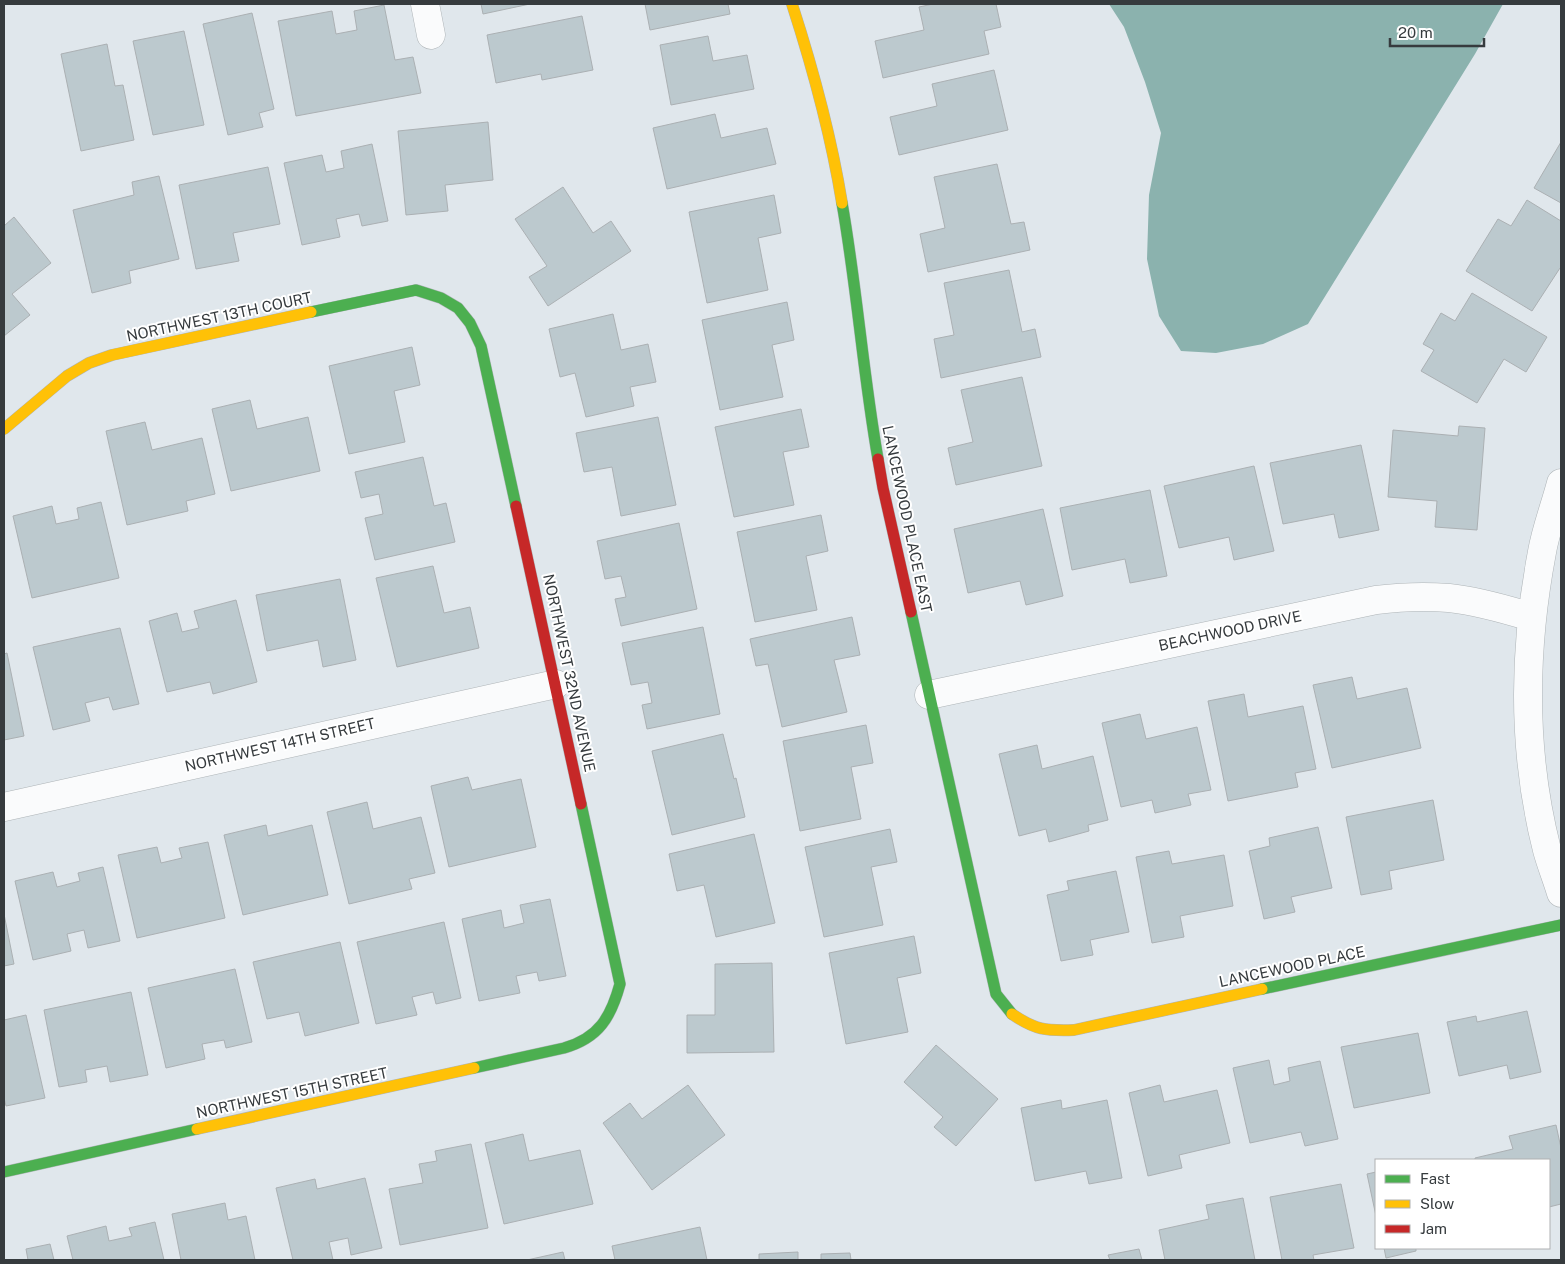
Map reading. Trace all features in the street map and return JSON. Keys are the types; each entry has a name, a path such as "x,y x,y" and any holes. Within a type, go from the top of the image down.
{"street":[{"path":"424,4 431,34"},
{"name":"LANCEWOOD PLACE EAST","path":"792,4 810,59 835,159 848,235 872,422 883,488 996,994 1009,1012 1028,1025"},
{"name":"NORTHWEST 13TH COURT","path":"4,429 68,376 89,363 112,355 416,290 438,296 458,307"},
{"name":"NORTHWEST 32ND AVENUE","path":"458,307 473,325 481,346 620,984 615,1006 603,1025 586,1040"},
{"path":"1561,483 1542,551 1529,644 1527,696 1533,774 1548,850 1561,893"},
{"name":"BEACHWOOD DRIVE","path":"928,695 1376,600 1400,597 1449,598 1497,607 1532,617"},
{"name":"NORTHWEST 14TH STREET","path":"4,807 556,684"},
{"name":"LANCEWOOD PLACE","path":"1028,1025 1050,1031 1074,1030 1561,925"},
{"name":"NORTHWEST 15TH STREET","path":"4,1172 564,1048 586,1040"}],"shaded area":[{"path":"1109,4 1503,4 1475,54 1308,324 1263,344 1216,353 1181,351 1159,316 1147,259 1149,195 1161,133 1145,82 1124,27"}],"building":[{"path":"481,4 530,4 483,14"},
{"path":"645,4 728,4 730,14 650,30"},
{"path":"933,4 996,4 1001,27 984,31 989,54 883,78 875,41 924,30 919,7"},
{"path":"384,5 395,60 413,57 421,93 296,116 278,21 332,11 336,34 357,30 354,11"},
{"path":"252,13 274,109 259,113 263,127 228,135 203,24"},
{"path":"582,16 593,70 542,80 541,74 496,83 487,35"},
{"path":"184,31 204,125 153,135 133,41"},
{"path":"708,36 713,61 747,55 754,89 671,105 660,45"},
{"path":"107,44 115,86 123,85 134,140 81,151 61,54"},
{"path":"994,70 1008,130 899,155 890,117 937,106 932,84"},
{"path":"715,114 721,138 767,128 776,164 667,189 653,128"},
{"path":"488,122 493,180 445,185 448,211 406,215 398,131"},
{"path":"1561,142 1561,203 1534,188"},
{"path":"372,144 388,221 362,226 359,214 336,219 340,237 302,245 284,163 322,155 326,172 344,168 341,151"},
{"path":"997,164 1011,224 1024,222 1030,250 928,272 920,234 945,228 934,177"},
{"path":"268,167 280,224 233,233 239,261 196,269 179,185"},
{"path":"159,176 179,259 129,271 131,283 92,293 73,210 134,195 132,182"},
{"path":"563,187 593,233 611,221 631,251 548,306 529,277 547,266 515,219"},
{"path":"774,195 781,233 758,238 768,290 707,303 689,212"},
{"path":"1527,200 1561,221 1561,269 1532,311 1466,271 1498,219 1511,226"},
{"path":"14,217 51,263 12,294 30,315 4,336 4,226"},
{"path":"1009,270 1022,332 1035,329 1041,357 941,378 934,339 954,335 944,283"},
{"path":"1472,293 1547,337 1526,372 1504,359 1477,403 1421,371 1434,350 1423,344 1441,313 1455,321"},
{"path":"787,302 794,340 772,345 783,397 720,410 702,320"},
{"path":"613,314 621,350 648,344 656,382 630,387 634,406 586,417 575,373 560,377 549,329"},
{"path":"412,347 420,385 394,391 405,442 349,454 329,366"},
{"path":"1022,377 1042,466 956,485 948,448 973,442 961,390"},
{"path":"250,400 257,429 308,417 320,471 231,491 212,409"},
{"path":"801,409 809,447 783,452 794,505 734,517 715,427"},
{"path":"658,417 676,505 621,516 612,467 584,472 576,433"},
{"path":"145,422 152,450 202,438 215,494 186,501 188,511 127,525 106,431"},
{"path":"1459,426 1485,428 1477,530 1435,527 1437,501 1388,497 1393,430 1458,436"},
{"path":"1361,445 1379,530 1339,538 1334,514 1283,524 1270,463"},
{"path":"423,457 434,506 446,503 455,542 375,560 365,518 383,514 379,494 361,498 355,472"},
{"path":"1254,466 1274,551 1234,560 1229,537 1179,548 1164,486"},
{"path":"1150,490 1167,576 1130,583 1125,559 1072,570 1060,508"},
{"path":"101,502 119,578 32,598 13,516 52,506 56,524 79,519 77,508"},
{"path":"1043,509 1063,596 1026,605 1020,581 968,593 954,529"},
{"path":"821,515 828,551 806,556 817,610 755,622 737,532"},
{"path":"679,523 697,609 621,626 615,599 626,597 621,576 605,579 597,541"},
{"path":"433,566 444,613 470,607 479,648 397,667 376,578"},
{"path":"340,579 356,660 323,667 318,640 267,651 256,595"},
{"path":"236,600 257,682 213,694 210,682 167,692 149,621 177,613 182,632 199,628 194,611"},
{"path":"852,617 860,655 834,660 847,712 782,727 768,664 756,666 750,639"},
{"path":"703,627 720,714 647,729 642,705 652,703 648,682 631,685 622,643"},
{"path":"120,628 139,704 113,710 109,697 85,703 90,721 53,730 33,647"},
{"path":"7,653 24,736 4,740 4,654"},
{"path":"1352,677 1357,699 1407,688 1421,748 1332,768 1313,685"},
{"path":"1244,694 1248,717 1303,706 1316,769 1295,773 1298,787 1228,801 1208,701"},
{"path":"1140,714 1146,739 1197,727 1211,790 1188,794 1191,805 1155,813 1152,800 1121,807 1102,723"},
{"path":"866,725 873,763 851,767 861,819 800,831 783,741"},
{"path":"723,734 745,817 672,835 652,751"},
{"path":"1037,745 1042,769 1093,756 1108,820 1088,825 1089,831 1049,842 1046,829 1019,836 999,754"},
{"path":"468,777 472,790 521,779 536,847 449,867 431,786"},
{"path":"1433,800 1444,860 1389,871 1392,889 1361,895 1346,817"},
{"path":"367,802 373,829 421,817 435,873 409,879 412,889 349,904 327,812"},
{"path":"266,825 268,836 312,825 328,895 243,915 224,835"},
{"path":"1318,827 1332,888 1291,897 1295,912 1264,919 1249,851 1270,846 1269,838"},
{"path":"890,829 897,862 871,867 883,925 824,937 805,847"},
{"path":"754,834 775,923 716,937 704,885 677,891 669,854"},
{"path":"208,842 225,918 137,938 118,855 157,847 161,863 182,858 179,848"},
{"path":"1169,851 1172,864 1224,855 1233,906 1180,916 1184,937 1152,943 1136,857"},
{"path":"103,867 120,941 88,948 84,930 67,934 71,951 33,960 15,881 53,872 57,887 80,881 78,873"},
{"path":"1116,871 1129,932 1090,940 1093,955 1061,961 1047,895 1069,890 1067,881"},
{"path":"550,899 566,976 539,981 537,972 516,976 520,993 479,1001 462,919 501,910 504,928 524,923 520,905"},
{"path":"4,914 14,964 4,966"},
{"path":"444,922 461,998 436,1004 433,992 412,997 417,1015 376,1024 357,942"},
{"path":"914,936 921,973 897,978 908,1032 846,1044 829,953"},
{"path":"340,942 359,1023 305,1036 299,1012 267,1019 253,962"},
{"path":"772,963 774,1052 687,1053 687,1015 715,1015 715,964"},
{"path":"235,969 252,1042 226,1048 224,1040 202,1044 205,1059 166,1068 148,988"},
{"path":"131,992 148,1075 110,1082 107,1066 85,1070 87,1082 59,1087 44,1010"},
{"path":"1527,1011 1541,1072 1510,1079 1507,1065 1459,1076 1447,1022 1476,1016 1477,1022"},
{"path":"26,1015 45,1098 6,1106 4,1098 4,1020"},
{"path":"1418,1033 1430,1093 1354,1108 1341,1047"},
{"path":"936,1045 998,1099 956,1146 934,1127 943,1117 904,1082"},
{"path":"1269,1060 1274,1085 1290,1081 1288,1068 1320,1061 1338,1139 1305,1146 1301,1132 1250,1143 1233,1068"},
{"path":"688,1085 725,1135 652,1190 603,1123 630,1103 642,1119"},
{"path":"1160,1085 1164,1102 1217,1090 1230,1143 1179,1155 1182,1168 1148,1176 1129,1093"},
{"path":"1061,1100 1062,1109 1107,1100 1122,1178 1089,1184 1086,1171 1035,1181 1021,1108"},
{"path":"1556,1125 1561,1148 1561,1204 1550,1207 1550,1159 1475,1159 1513,1149 1509,1136"},
{"path":"523,1134 529,1161 580,1150 593,1204 504,1224 485,1143"},
{"path":"471,1144 488,1228 400,1245 389,1189 423,1183 419,1164 437,1161 435,1151"},
{"path":"1375,1172 1375,1211 1367,1174"},
{"path":"365,1178 382,1248 351,1255 348,1238 329,1242 333,1260 293,1260 276,1188 315,1179 317,1189"},
{"path":"1341,1184 1354,1248 1313,1255 1314,1260 1282,1260 1270,1197"},
{"path":"1243,1198 1255,1260 1165,1260 1159,1230 1209,1219 1206,1205"},
{"path":"225,1203 228,1220 246,1216 255,1260 181,1260 172,1214"},
{"path":"155,1222 164,1260 73,1260 67,1236 106,1226 109,1241 132,1236 129,1228"},
{"path":"700,1227 707,1260 615,1260 612,1246"},
{"path":"50,1244 54,1260 28,1260 26,1249"},
{"path":"1139,1249 1142,1260 1110,1260 1108,1255"},
{"path":"1384,1249 1416,1249 1416,1251 1386,1258"},
{"path":"563,1252 565,1260 527,1260"},
{"path":"798,1252 798,1260 759,1260 759,1254"},
{"path":"850,1253 851,1260 821,1260 821,1254"}],"traffic: fast":[{"path":"842,203 878,459"},
{"path":"311,312 416,290 441,298 458,308 470,323 481,346 516,506"},
{"path":"911,612 996,994 1012,1014"},
{"path":"474,1068 576,1044 595,1032 602,1025 612,1007 620,984 581,804"},
{"path":"1262,989 1561,925"},
{"path":"4,1172 197,1129"}],"traffic: slow":[{"path":"792,4 821,102 842,203"},
{"path":"4,429 67,376 89,363 112,355 311,312"},
{"path":"1012,1014 1027,1023 1041,1028 1074,1030 1262,989"},
{"path":"197,1129 474,1068"}],"traffic: jam":[{"path":"878,459 911,612"},
{"path":"516,506 581,804"}]}
